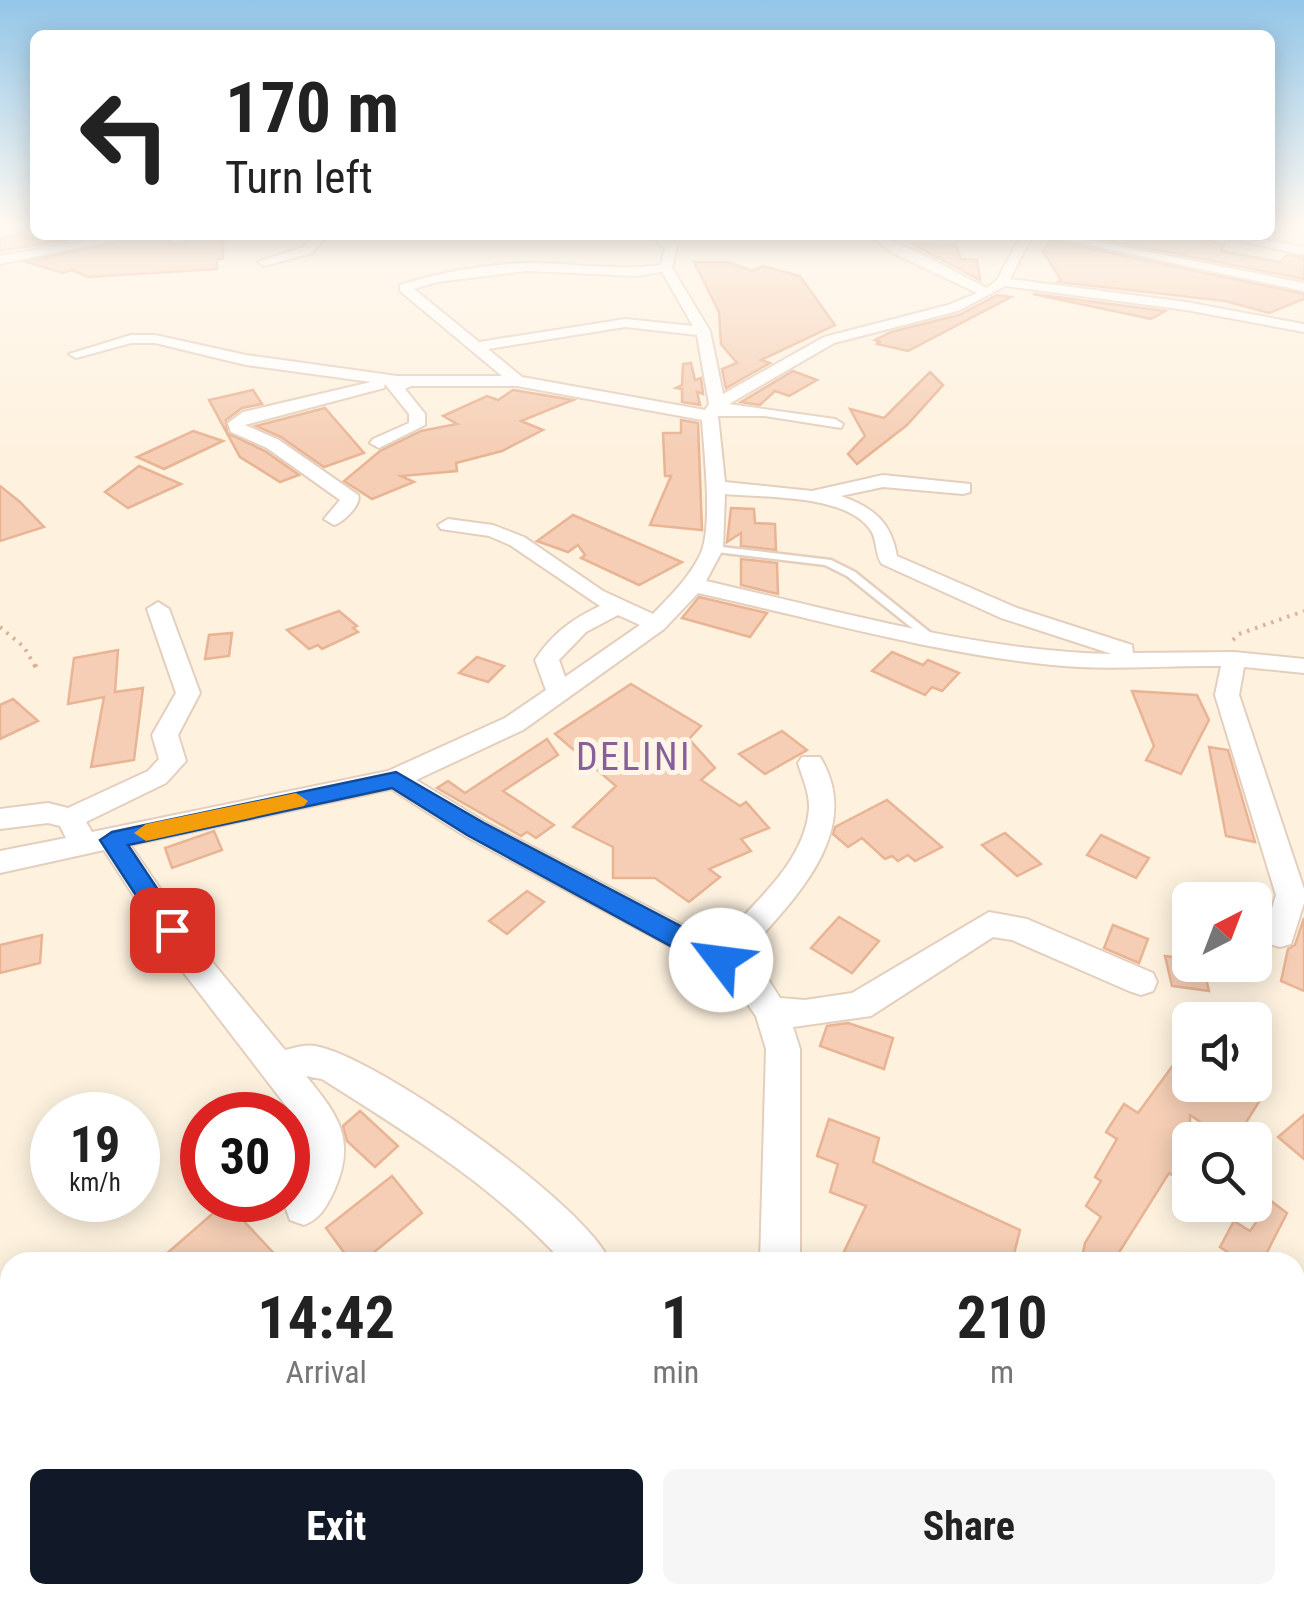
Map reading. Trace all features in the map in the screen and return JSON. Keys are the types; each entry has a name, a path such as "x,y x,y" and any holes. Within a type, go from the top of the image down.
{"street":[{"path":"418,299 518,382"},
{"path":"0,862 88,834 396,780 514,724 656,624 693,584 713,550 714,409 703,331 684,299"},
{"path":"714,409 829,340 953,308 971,299"},
{"path":"1114,299 1186,306 1304,328"},
{"path":"476,347 625,324 703,331"},
{"path":"76,354 131,339 155,338 246,360 403,381 518,382 714,409 765,410 835,424"},
{"path":"378,443 417,425 417,414 396,390 403,381"},
{"path":"334,519 351,499 273,444 237,428 236,423 249,416 403,381"},
{"path":"822,496 883,481 962,488"},
{"path":"716,487 822,496 850,505 876,522 885,538 889,560 1008,613 1152,658"},
{"path":"448,525 493,531 516,542 594,596 656,624"},
{"path":"693,584 932,638 1056,659 1228,659 1304,666"},
{"path":"559,694 548,660 555,646 577,627 618,607"},
{"path":"88,834 173,761 165,736 188,693 158,609"},
{"path":"1228,659 1227,695 1292,895 1280,935"},
{"path":"721,960 805,860 821,828 823,802 811,763"},
{"path":"396,780 475,829 721,960 754,986 770,1012 783,1049 780,1252"},
{"path":"0,819 48,813 88,834 297,1092"},
{"path":"770,1012 805,1014 859,1006 988,924 1016,928 1141,982"},
{"path":"276,1067 311,1060 332,1066 445,1136 540,1208 581,1252"},
{"path":"310,1108 320,1120 329,1144 324,1174 310,1196"}],"lane":[{"path":"713,550 828,562 850,574 932,638"}],"path":[{"path":"1228,659 1224,650 1238,634 1304,611"},
{"path":"0,627 24,647 37,669"}],"building":[{"path":"712,299 816,299 835,325 761,360 770,363 726,388 722,369 737,363 721,344 719,312"},
{"path":"990,299 1008,299 908,351 877,344 880,342 875,340 891,332 959,315"},
{"path":"1056,299 1165,311 1151,319"},
{"path":"1206,299 1304,299 1269,313"},
{"path":"691,363 695,380 701,378 703,394 697,392 700,405 682,402 682,389 676,388 682,385 683,364"},
{"path":"793,371 817,380 789,396 775,391 760,405 741,402"},
{"path":"930,372 943,385 907,425 857,464 848,454 865,436 850,409 884,418"},
{"path":"253,390 262,404 242,408 226,420 227,433 265,451 299,475 280,482 240,457 209,400"},
{"path":"513,390 573,400 521,421 543,430 502,451 456,463 457,471 401,476 414,482 372,499 344,481 380,451 421,431 457,424 443,416 487,396 498,400"},
{"path":"325,408 364,453 324,467 281,437 256,426"},
{"path":"681,420 698,423 702,530 650,525 671,476 665,476 663,433 681,433"},
{"path":"193,431 223,441 164,469 137,457"},
{"path":"139,466 181,484 128,508 105,492"},
{"path":"0,486 20,502 44,527 0,541"},
{"path":"731,508 754,509 755,523 775,524 776,550 741,546 741,533 727,542"},
{"path":"573,515 682,562 639,585 581,558 585,555 578,545 568,552 537,541"},
{"path":"741,559 777,563 778,594 741,585"},
{"path":"699,597 767,613 750,637 682,618"},
{"path":"339,611 357,626 353,628 358,632 322,649 318,645 309,649 287,630"},
{"path":"232,633 229,656 205,659 209,635"},
{"path":"118,650 115,692 143,688 134,760 91,767 104,697 68,704 74,658"},
{"path":"892,652 923,665 928,660 959,673 942,691 932,687 925,695 872,671"},
{"path":"477,657 504,666 488,682 459,673"},
{"path":"631,684 701,726 689,739 715,768 701,780 740,806 746,802 769,828 741,839 751,851 709,869 720,877 689,902 655,878 613,878 613,847 573,827 616,786 555,734"},
{"path":"1132,691 1197,695 1209,720 1181,774 1146,760 1154,746"},
{"path":"13,699 38,721 0,739 0,705"},
{"path":"782,731 807,750 765,774 739,754"},
{"path":"547,739 558,755 503,791 554,825 536,838 527,832 521,836 437,788 448,781 465,793"},
{"path":"1209,747 1228,750 1255,842 1226,836"},
{"path":"887,800 942,847 915,861 908,855 898,861 892,856 885,859 862,838 848,847 833,834 835,827"},
{"path":"214,831 222,850 172,868 165,848"},
{"path":"1005,833 1041,864 1017,876 982,845"},
{"path":"1101,835 1149,858 1136,878 1087,855"},
{"path":"527,891 544,902 507,934 489,921"},
{"path":"839,917 879,941 852,973 811,948"},
{"path":"1304,918 1304,991 1281,981 1288,949 1295,945"},
{"path":"1113,925 1148,939 1139,963 1104,948"},
{"path":"42,935 40,963 0,973 0,945"},
{"path":"1165,956 1172,957 1172,982 1207,982 1209,991 1172,986"},
{"path":"848,1023 893,1038 884,1069 820,1046 827,1026"},
{"path":"1172,1067 1172,1102 1259,1102 1246,1122 1200,1122 1190,1115 1190,1122 1172,1122 1172,1175 1169,1173 1119,1252 1083,1252 1101,1217 1086,1206 1101,1181 1095,1177 1117,1139 1106,1132 1124,1104 1138,1113"},
{"path":"360,1111 398,1146 375,1167 347,1141 343,1126"},
{"path":"1304,1115 1304,1159 1278,1137"},
{"path":"829,1119 879,1138 873,1162 1020,1230 1014,1252 844,1252 866,1206 830,1192 838,1164 817,1156"},
{"path":"392,1176 422,1213 374,1252 344,1252 326,1228"},
{"path":"1272,1202 1287,1213 1267,1252 1228,1252 1220,1247 1236,1222 1250,1231 1256,1222 1272,1222"},
{"path":"203,1222 245,1222 273,1252 168,1252"}],"slow traffic":[{"path":"146,833 296,801"}],"district":[{"name":"DELINI","path":"634,757"}],"route":[{"path":"172,930 112,840 396,780 475,829 721,960"}]}
